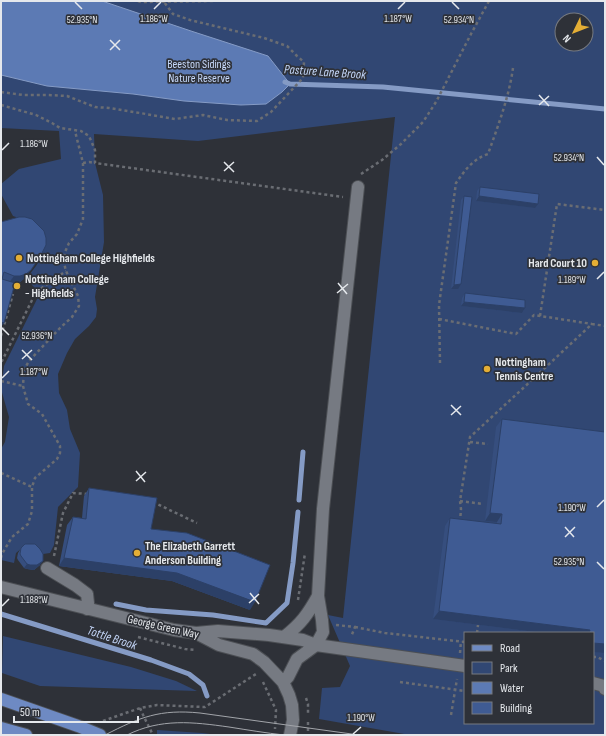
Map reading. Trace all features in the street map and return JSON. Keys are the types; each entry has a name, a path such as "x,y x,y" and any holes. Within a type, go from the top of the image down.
{"main road":[{"path":"1,699 100,735"},
{"path":"1,728 26,735"}],"street":[{"path":"283,682 288,677 297,659 316,645 323,632 318,596 323,509 358,181"},
{"path":"46,568 87,594 87,609"},
{"name":"George Green Way","path":"1,587 174,630 196,633 219,644 253,654 264,662 283,682 289,695 292,706 293,720 290,735"},
{"path":"284,637 300,624 318,596"},
{"path":"196,633 218,631 284,637 303,640 316,645 464,666"},
{"path":"594,683 604,686 605,689"}],"path":[{"path":"138,1 214,1"},
{"path":"358,181 401,144 423,122 439,97 489,1"},
{"path":"1,92 23,95 67,96 95,107 140,112 176,119 203,115 227,120 257,121 271,112 303,78 304,62 287,46 264,38 190,20 173,14 164,2"},
{"path":"440,363 439,305 456,183 464,171 472,163 480,156 488,154 510,85 513,68"},
{"path":"1,105 36,115 60,128 81,131 89,136 95,150 95,164"},
{"path":"1,558 12,537 28,524 32,511 32,486 35,478 57,459 60,453 60,446 42,414 28,404 23,386 24,370 29,361 72,317 78,306 78,296 66,271 64,263 65,252 69,243 77,234 83,219 83,163 75,130"},
{"path":"83,163 89,162 346,198"},
{"path":"540,316 557,204 605,210"},
{"path":"1,361 36,292 66,271"},
{"path":"1,336 13,294"},
{"path":"439,319 516,334 534,315 605,326"},
{"path":"459,528 461,509 460,501 470,437 592,324"},
{"path":"1,381 23,386"},
{"path":"470,442 488,444"},
{"path":"1,473 32,486"},
{"path":"54,557 63,513 73,493 89,494"},
{"path":"460,501 483,504"},
{"path":"152,502 197,523"},
{"path":"477,632 478,625"},
{"path":"355,627 391,634 464,642"},
{"path":"594,657 605,660"},
{"path":"102,722 140,708 157,705 205,707 258,672 276,710 275,734"},
{"path":"400,682 464,692"},
{"path":"140,708 153,735"}],"green space":[{"name":"Beeston Sidings Nature Reserve","path":"1,1 605,1 605,735 410,735 319,719 322,688 340,687 350,666 328,615 343,618 395,117 198,141 94,134 95,163 103,195 104,242 95,297 97,309 96,317 75,339 58,374 59,393 67,410 70,429 80,453 78,487 58,507 54,545 50,553 43,554 22,548 16,553 14,563 1,560 1,449 5,442 9,417 1,389 4,366 40,293 26,279 42,256 43,243 27,221 13,216 1,194 1,184 19,169 61,159 59,131 1,128"},
{"path":"3,636 131,667 176,681 197,691 40,686 2,673"},
{"path":"157,730 218,735 160,735 157,734"}],"water":[{"path":"1,1 102,1 268,56 290,84 266,104 241,105 184,101 133,94 47,86 1,75"}],"building":[{"path":"480,187 539,194 538,204 479,196"},
{"path":"464,196 472,197 461,284 454,285"},
{"name":"Nottingham College Highfields","path":"19,217 32,219 44,231 46,245 31,270 26,274 14,276 4,272 2,279 15,283 4,323 1,322 1,222"},
{"path":"465,293 525,300 525,308 464,302"},
{"path":"502,419 605,432 605,644 594,643 594,632 589,632 590,630 439,611 450,518 501,524 502,514 490,513"},
{"name":"The Elizabeth Garrett Anderson Building","path":"89,488 157,498 151,529 187,533 270,565 255,602 177,573 64,558 73,517 86,519"},
{"path":"25,544 35,544 43,554 43,561 37,565 27,564 20,554 21,548"}],"waterway":[{"name":"Pasture Lane Brook","path":"285,82 290,84 383,87 605,109"},
{"path":"299,500 303,452"},
{"path":"116,604 146,610 213,615 266,623 287,603 298,512"},
{"name":"Tottle Brook","path":"1,614 151,660 189,674 203,685 207,696"}],"tram line":[{"path":"105,735 140,719 162,713 173,712 200,713 359,735"},
{"path":"127,735 152,726 177,723 216,725 284,735"}],"place":[{"name":"Nottingham College Highfields","path":"19,258"},
{"name":"Hard Court 10","path":"595,263"},
{"name":"Nottingham College - Highfields","path":"17,286"},
{"name":"Nottingham Tennis Centre","path":"487,369"},
{"name":"The Elizabeth Garrett Anderson Building","path":"137,553"}]}
